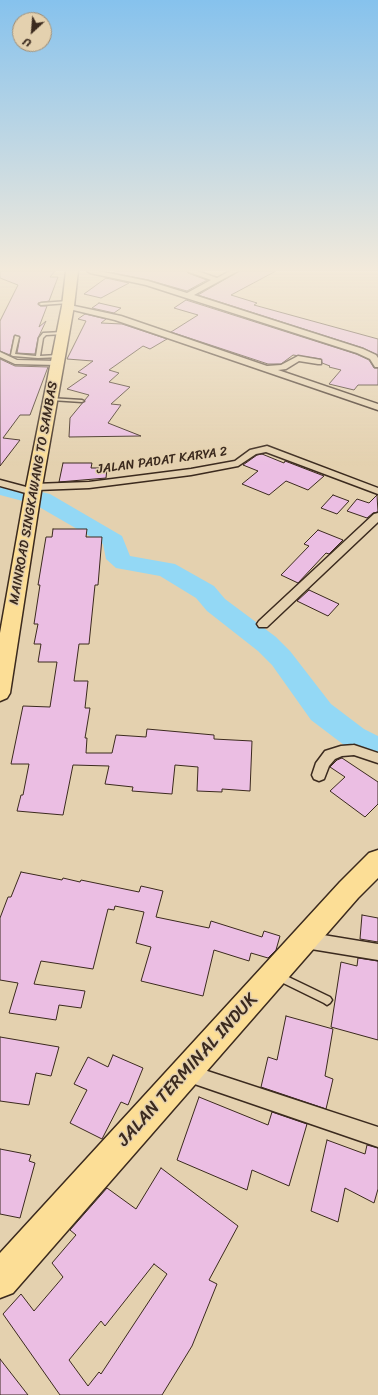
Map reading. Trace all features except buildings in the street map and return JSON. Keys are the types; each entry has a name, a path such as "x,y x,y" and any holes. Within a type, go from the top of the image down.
{"highway":[{"name":"JALAN TERMINAL INDUK","path":"0,1280 274,974 378,861"}],"main road":[{"name":"MAINROAD SINGKAWANG TO SAMBAS","path":"0,693 6,626 62,336"}],"street":[{"path":"170,336 378,407"},
{"path":"313,336 360,351 373,357 378,365"},
{"path":"0,354 15,362 58,359"},
{"path":"263,368 283,367 298,358 318,362"},
{"name":"JALAN PADAT KARYA 2","path":"0,484 33,493 191,472 238,463 254,452 267,449 378,491"},
{"path":"263,624 378,516"},
{"path":"319,775 323,763 330,755 341,751 354,750 378,758"},
{"path":"305,940 378,952"},
{"path":"186,1073 378,1137"}],"lane":[{"path":"38,357 42,336"},
{"path":"17,337 13,355 58,359"},
{"path":"51,398 82,401"},
{"path":"274,974 327,1000"}],"waterway":[{"path":"0,488 42,499 114,541 118,559 124,563 166,569 195,585 205,592 216,605 267,644 281,658 321,712 354,737 378,750"}]}
